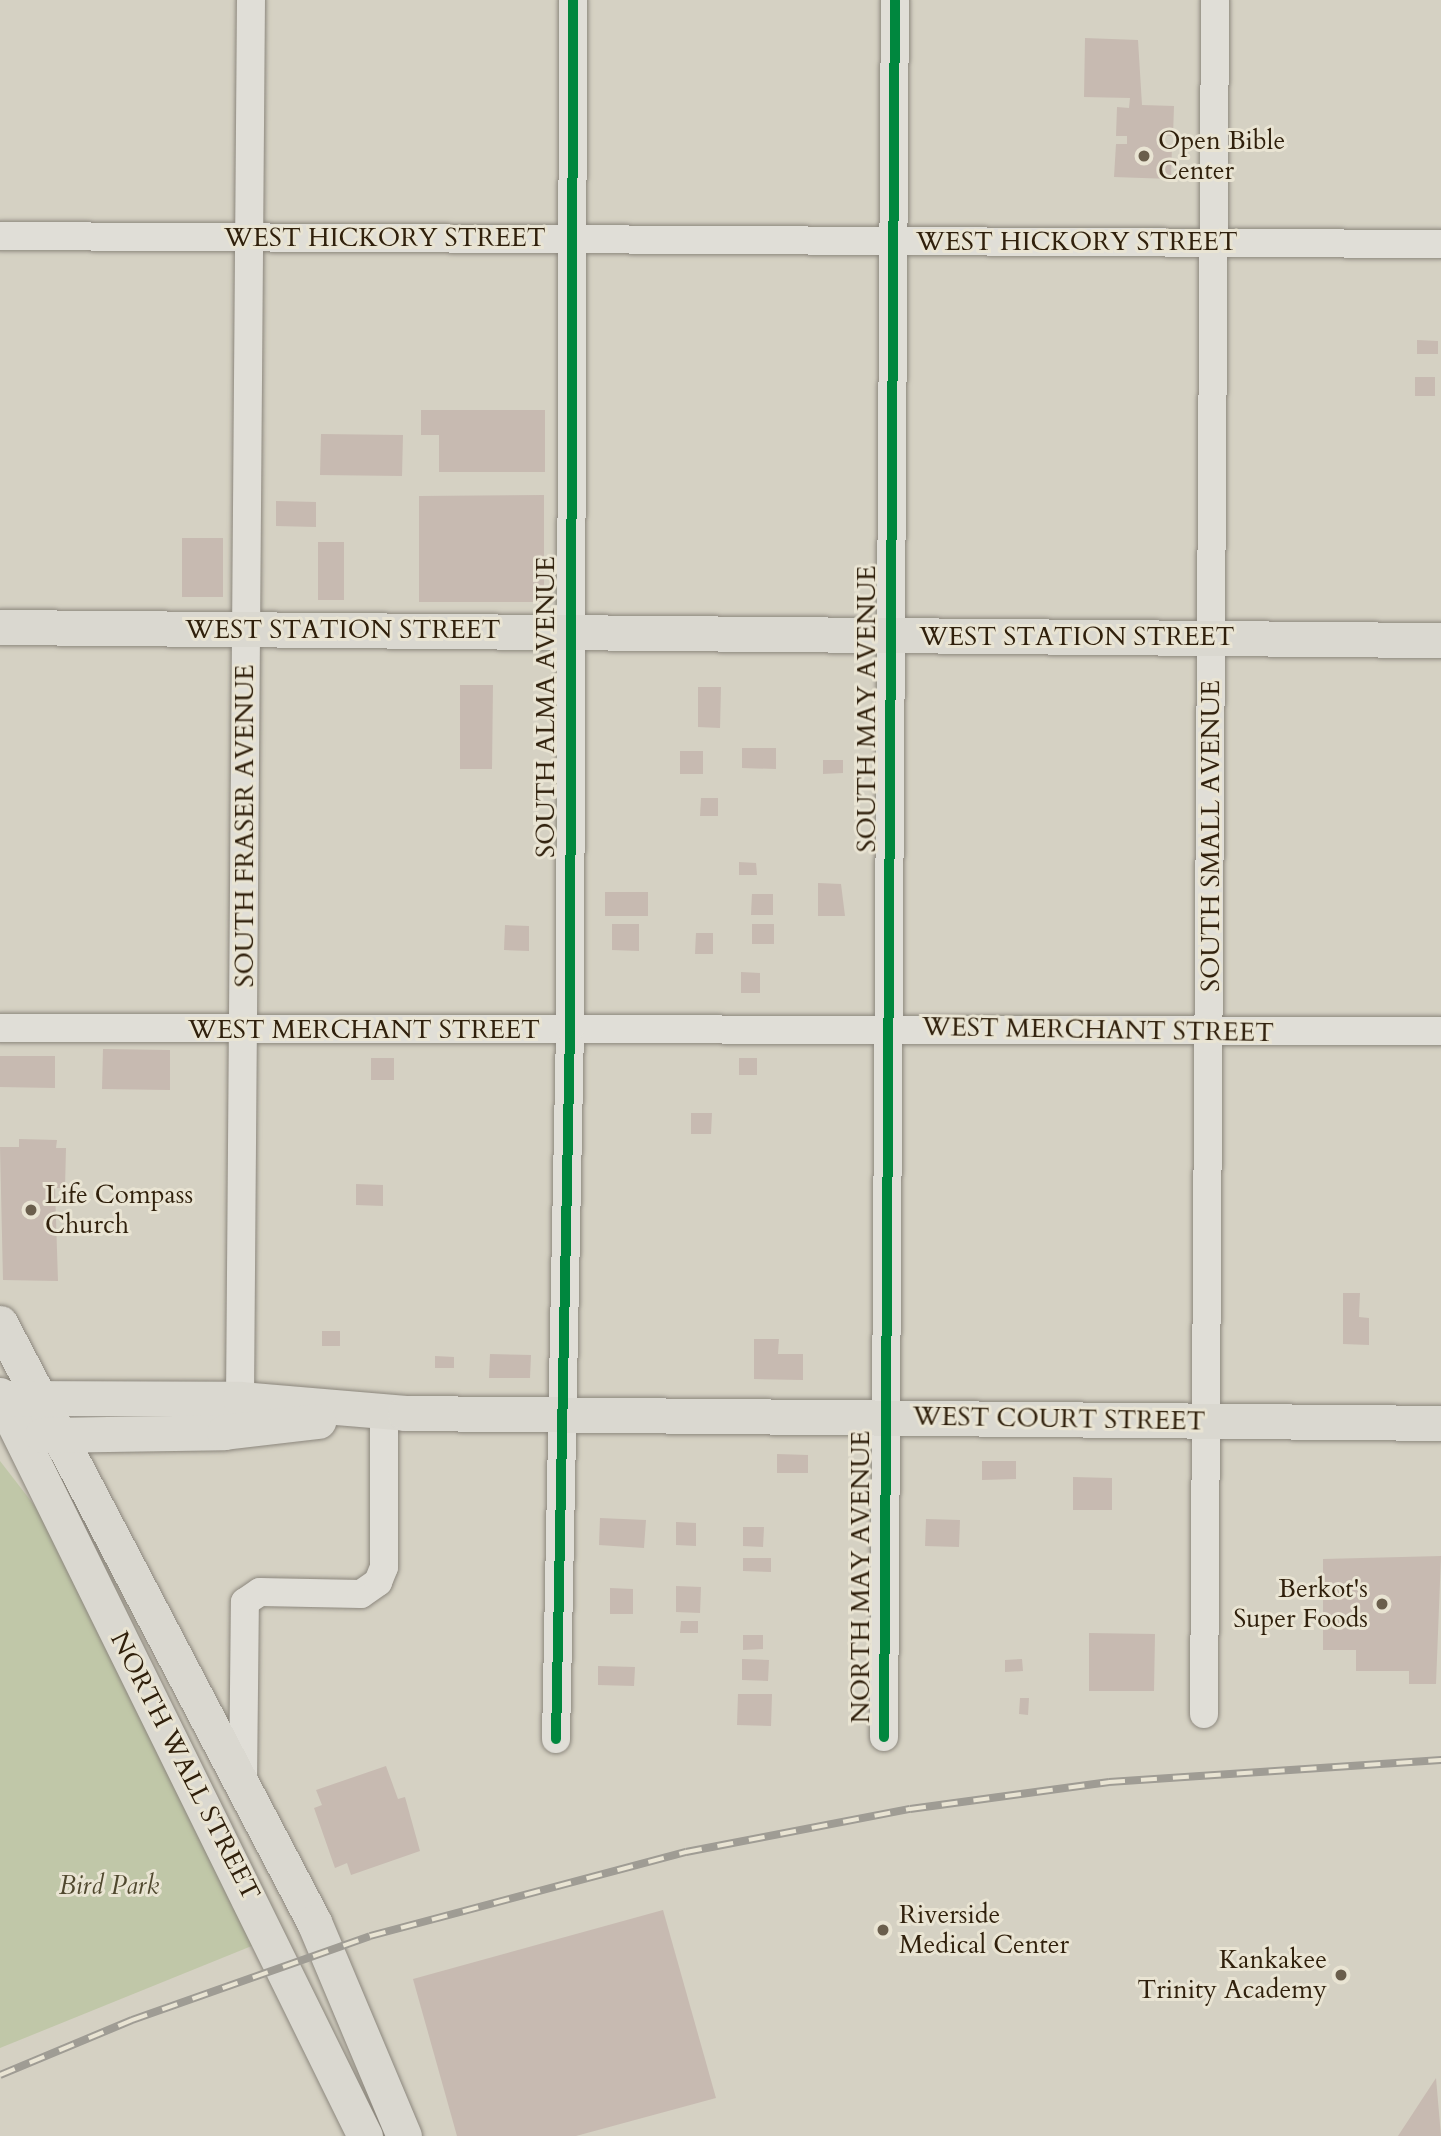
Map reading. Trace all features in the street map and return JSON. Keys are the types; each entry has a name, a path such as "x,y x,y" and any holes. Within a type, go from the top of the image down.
{"main road":[{"name":"WEST STATION STREET","path":"0,627 1441,640"},
{"name":"NORTH WALL STREET","path":"0,1324 62,1435 314,1922 404,2136"},
{"name":"WEST COURT STREET","path":"1,1397 43,1400 240,1399 384,1413 1441,1423"},
{"name":"NORTH WALL STREET","path":"1,1397 10,1436 365,2136"},
{"name":"WEST COURT STREET","path":"10,1436 224,1432 384,1413"}],"street":[{"name":"SOUTH FRASER AVENUE","path":"240,1399 251,0"},
{"name":"SOUTH ALMA AVENUE","path":"556,1739 570,1028 568,632 573,0"},
{"name":"SOUTH MAY AVENUE","path":"884,1418 895,0"},
{"name":"SOUTH SMALL AVENUE","path":"1204,1714 1208,1420 1215,0"},
{"name":"WEST HICKORY STREET","path":"0,236 1441,244"},
{"name":"WEST MERCHANT STREET","path":"0,1028 243,1032 887,1027 1441,1031"},
{"path":"243,1784 245,1602 260,1592 361,1594 378,1582 384,1567 384,1413"},
{"name":"NORTH MAY AVENUE","path":"884,1418 884,1737"}],"green space":[{"name":"Bird Park","path":"0,1461 41,1514 259,1943 0,2048"}],"building":[{"path":"1085,38 1138,40 1142,105 1174,106 1173,136 1163,135 1163,144 1172,145 1171,179 1114,177 1116,144 1127,144 1127,136 1116,136 1117,107 1129,108 1130,98 1084,97"},
{"path":"1417,340 1438,341 1438,354 1417,354"},
{"path":"1415,377 1435,377 1435,396 1415,396"},
{"path":"421,410 545,410 545,472 439,472 439,435 421,435"},
{"path":"321,434 403,435 402,476 320,475"},
{"path":"544,495 544,602 419,602 419,496"},
{"path":"276,501 316,502 316,527 276,526"},
{"path":"182,538 223,538 223,597 182,597"},
{"path":"318,542 344,542 344,600 318,600"},
{"path":"460,685 493,685 492,769 460,769"},
{"path":"698,687 721,687 720,728 698,727"},
{"path":"742,748 776,748 776,769 742,768"},
{"path":"680,751 703,751 703,774 680,774"},
{"path":"823,760 843,760 843,773 823,774"},
{"path":"701,798 718,798 718,816 700,816"},
{"path":"739,862 756,863 757,875 739,875"},
{"path":"818,883 841,884 845,916 818,916"},
{"path":"605,892 648,892 648,916 605,916"},
{"path":"752,894 773,894 773,915 751,915"},
{"path":"612,924 639,924 639,951 612,950"},
{"path":"752,924 774,924 774,944 752,944"},
{"path":"505,925 529,926 529,951 504,950"},
{"path":"696,933 713,933 713,954 695,954"},
{"path":"741,972 760,973 760,993 741,993"},
{"path":"103,1049 170,1050 170,1090 102,1089"},
{"path":"0,1056 55,1056 55,1088 0,1087"},
{"path":"371,1058 394,1058 394,1080 371,1080"},
{"path":"739,1058 757,1058 757,1075 739,1075"},
{"path":"691,1113 712,1113 711,1134 691,1134"},
{"name":"Life Compass Church","path":"19,1139 57,1140 56,1148 66,1148 65,1188 55,1188 58,1281 3,1280 0,1147 19,1147"},
{"path":"356,1184 383,1185 383,1206 356,1205"},
{"path":"1343,1293 1360,1293 1359,1317 1369,1318 1369,1345 1343,1344"},
{"path":"322,1331 340,1331 340,1346 322,1346"},
{"path":"754,1339 779,1339 778,1354 803,1354 803,1380 754,1379"},
{"path":"490,1354 531,1355 530,1378 489,1378"},
{"path":"435,1356 454,1357 454,1368 435,1368"},
{"path":"777,1454 808,1455 808,1473 777,1473"},
{"path":"982,1461 1016,1461 1016,1479 982,1480"},
{"path":"1073,1477 1112,1478 1112,1510 1073,1510"},
{"path":"600,1518 646,1520 644,1548 599,1545"},
{"path":"926,1519 960,1520 959,1547 925,1546"},
{"path":"676,1522 696,1523 696,1546 676,1545"},
{"path":"743,1527 764,1527 763,1547 743,1546"},
{"name":"Berkot's Super Foods","path":"1441,1556 1436,1684 1409,1684 1409,1671 1356,1671 1356,1650 1323,1650 1323,1559"},
{"path":"743,1558 771,1558 771,1572 743,1571"},
{"path":"676,1586 701,1587 700,1613 676,1612"},
{"path":"610,1588 633,1589 633,1614 610,1614"},
{"path":"681,1621 698,1621 698,1633 680,1633"},
{"path":"1089,1633 1155,1634 1154,1691 1089,1691"},
{"path":"743,1635 763,1635 763,1649 743,1650"},
{"path":"742,1659 769,1660 768,1681 742,1680"},
{"path":"1022,1659 1023,1671 1005,1672 1005,1660"},
{"path":"598,1666 635,1667 634,1686 598,1685"},
{"path":"738,1694 772,1694 771,1726 737,1725"},
{"path":"1020,1698 1029,1698 1028,1715 1019,1714"},
{"path":"386,1766 398,1799 405,1797 420,1851 351,1875 347,1863 335,1868 314,1808 322,1805 316,1790"},
{"path":"663,1910 716,2098 576,2136 457,2136 413,1979"},
{"path":"1436,2078 1441,2136 1398,2136"}],"railway":[{"path":"0,2075 132,2020 370,1936 686,1852 910,1809 1109,1782 1441,1760"}],"cycle path":[{"path":"556,1739 570,1028 573,0"},
{"path":"884,1737 895,0"}],"place":[{"name":"Open Bible Center","path":"1144,156"},
{"name":"Life Compass Church","path":"31,1210"},
{"name":"Berkot's Super Foods","path":"1382,1604"},
{"name":"Riverside Medical Center","path":"883,1930"},
{"name":"Kankakee Trinity Academy","path":"1341,1975"}]}
